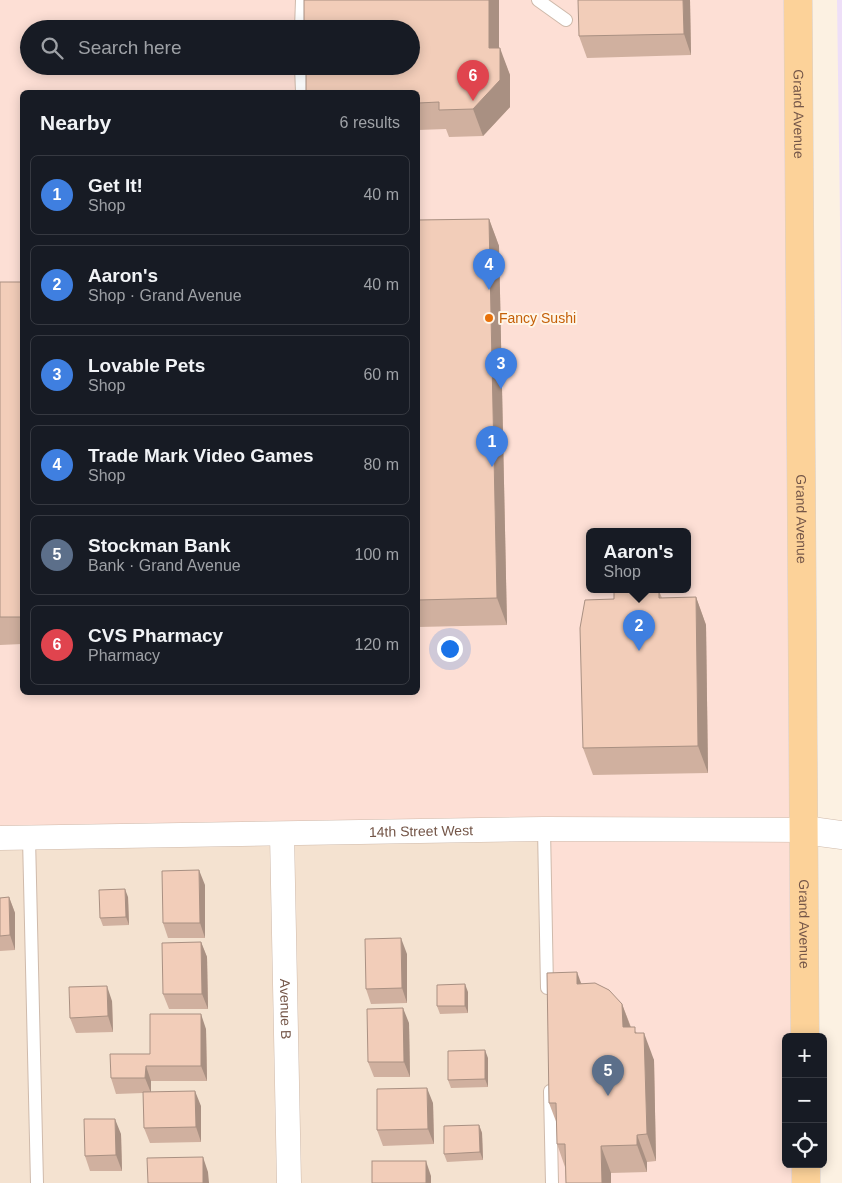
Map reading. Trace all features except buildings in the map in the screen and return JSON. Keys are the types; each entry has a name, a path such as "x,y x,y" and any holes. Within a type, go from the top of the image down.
{"main road":[{"name":"Grand Avenue","path":"798,0 805,1033"},
{"path":"806,1168 806,1183"}],"street":[{"name":"14th Street West","path":"0,838 544,829 804,830 842,835"},
{"name":"Avenue B","path":"282,834 290,1183"}],"lane":[{"path":"301,20 302,0"},
{"path":"538,0 566,20"},
{"path":"302,75 302,90"},
{"path":"544,829 548,1000"},
{"path":"29,838 37,1183"},
{"path":"549,1077 552,1183"}],"shaded area":[{"path":"0,0 798,0 805,1033 782,1033 782,1168 806,1168 806,1183 552,1183 543,829 0,839"},
{"path":"837,0 842,0 842,364"},
{"path":"544,829 552,1183 0,1183 0,838"}],"place":[{"name":"CVS Pharmacy","path":"473,101"},
{"name":"Trade Mark Video Games","path":"489,290"},
{"name":"Fancy Sushi","path":"489,318"},
{"name":"Lovable Pets","path":"501,389"},
{"name":"Get It!","path":"492,467"},
{"name":"Aaron's","path":"639,651"},
{"name":"Stockman Bank","path":"608,1096"}]}
